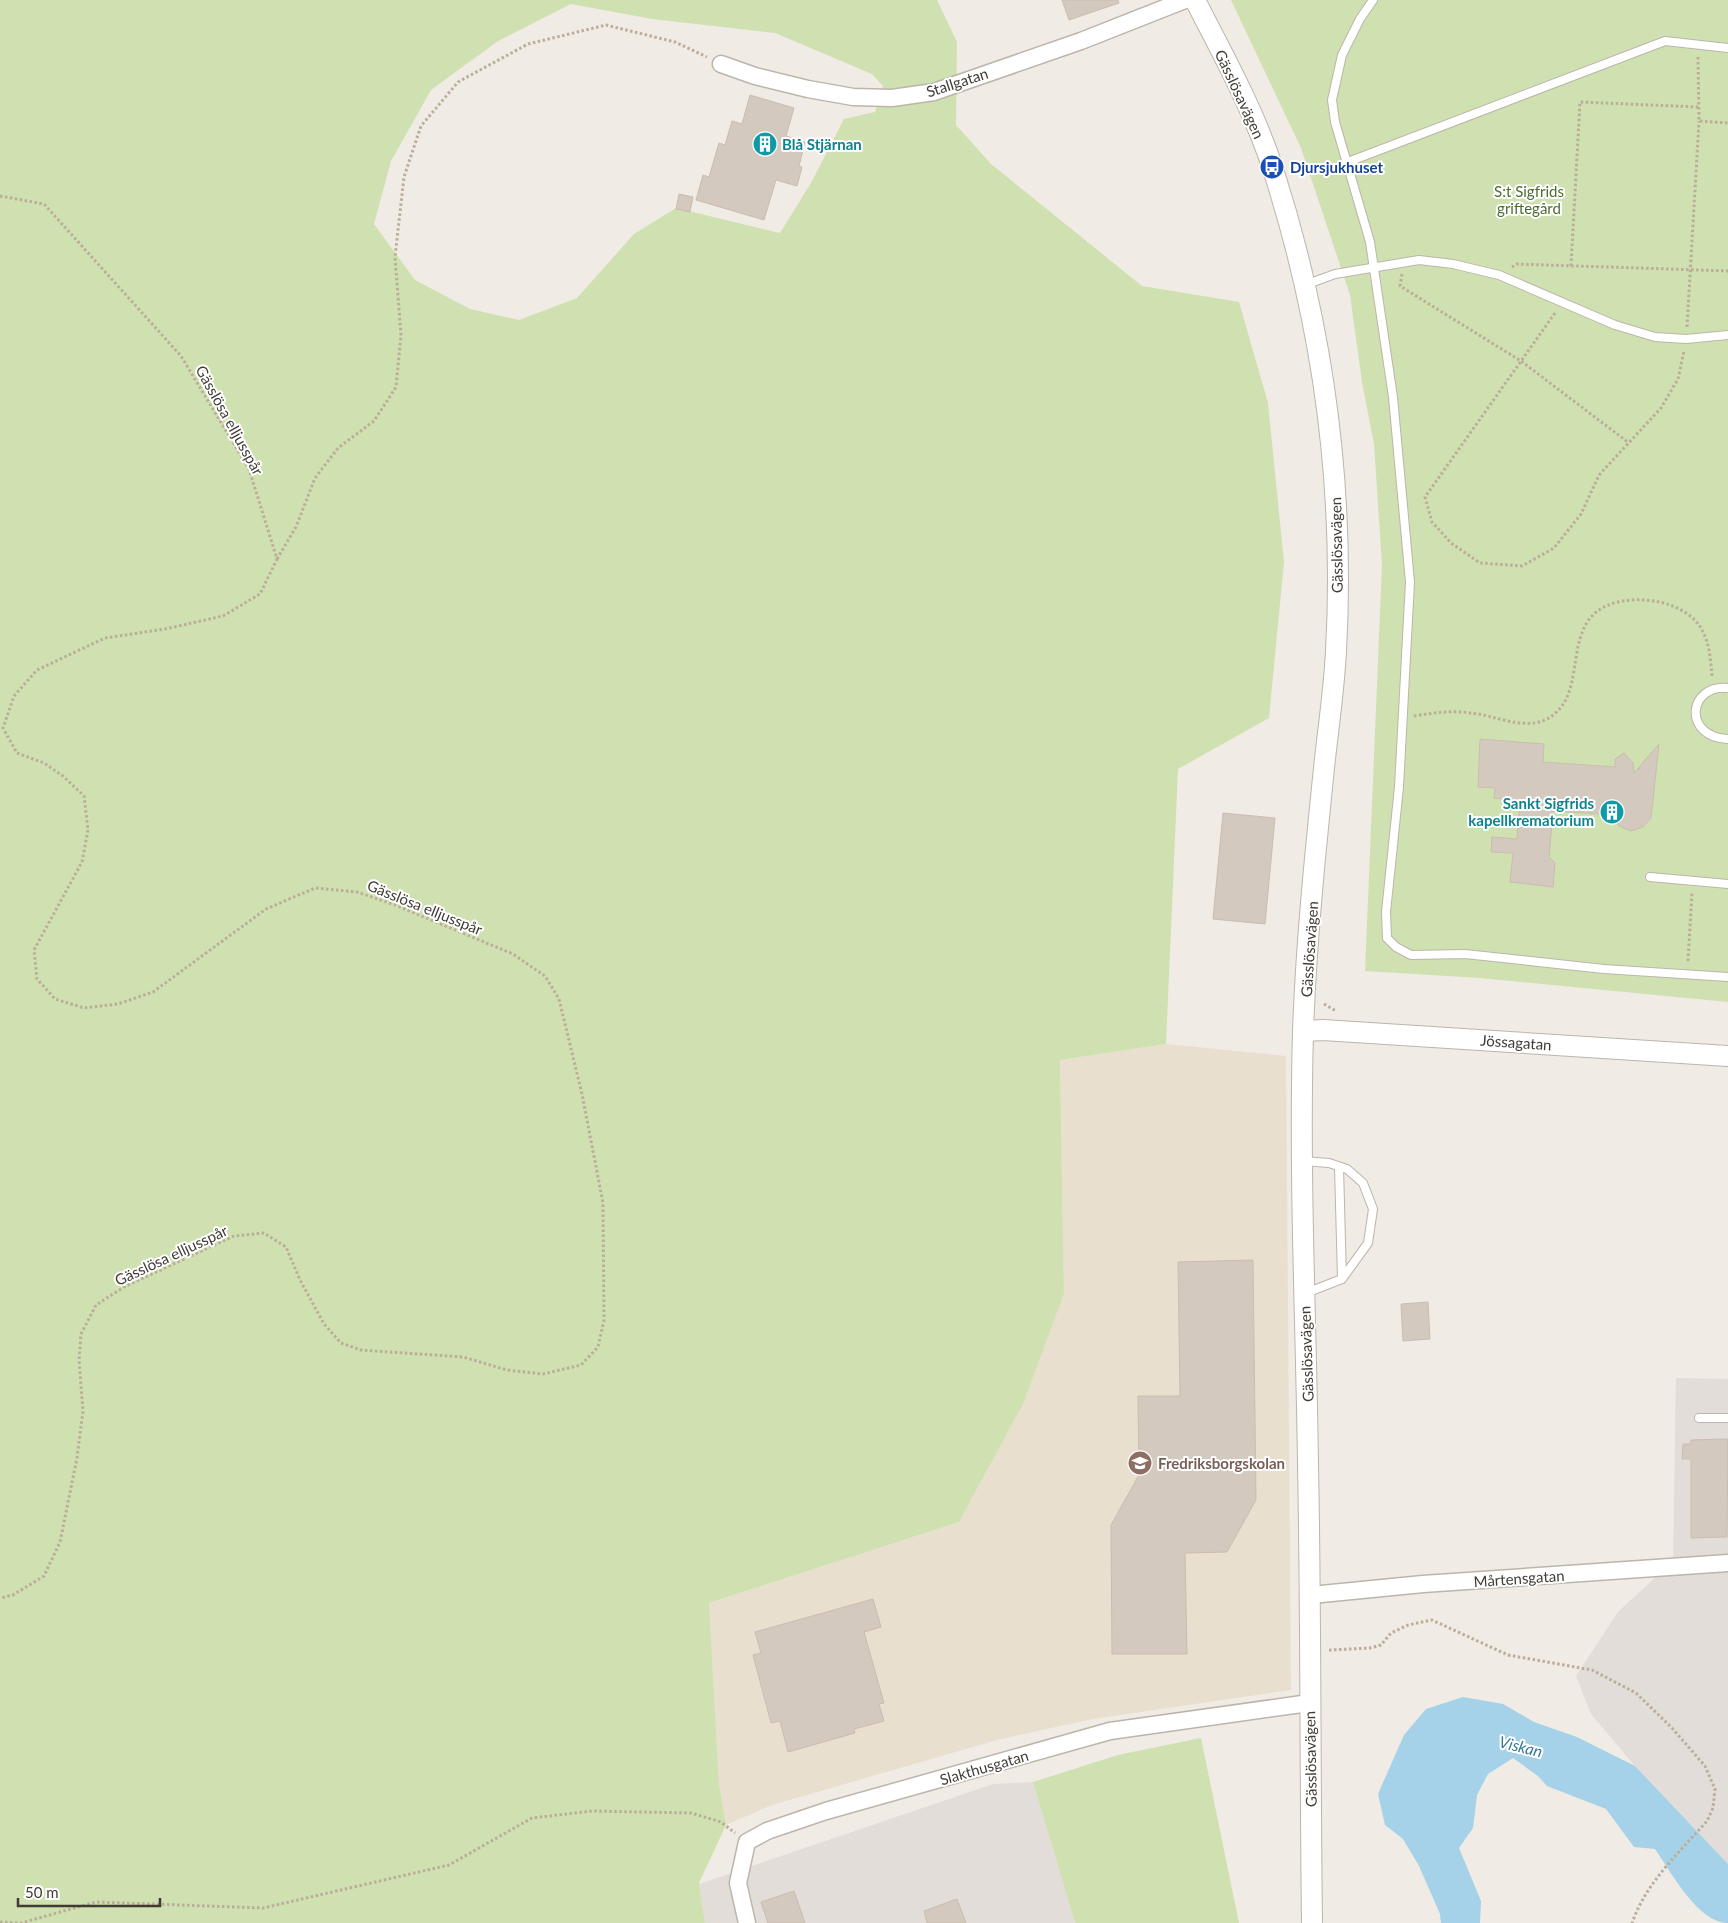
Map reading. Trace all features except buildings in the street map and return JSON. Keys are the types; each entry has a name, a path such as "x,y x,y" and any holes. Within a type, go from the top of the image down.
{"street":[{"name":"Stallgatan","path":"721,64 755,76 808,89 853,97 892,98 934,92 1080,41 1185,0"},
{"name":"Gässlösavägen","path":"1195,0 1235,79 1272,167 1305,285 1324,373 1339,541 1336,654 1315,855 1304,1031 1302,1161 1311,1595 1309,1702 1312,1923"},
{"name":"Jössagatan","path":"1304,1031 1323,1030 1464,1038 1728,1056"},
{"name":"Mårtensgatan","path":"1311,1595 1423,1584 1728,1563"},
{"name":"Slakthusgatan","path":"747,1842 767,1830 826,1811 1110,1731 1309,1702"},
{"path":"747,1842 738,1883 747,1923"}],"lane":[{"path":"1373,0 1360,19 1342,55 1332,100 1336,122 1370,242 1393,397 1410,582 1399,787 1386,912 1388,938 1396,947 1411,955 1465,954 1728,977"},
{"path":"1348,162 1665,42 1698,47 1728,48"},
{"path":"1305,285 1334,274 1419,260 1453,264 1499,276 1615,325 1655,337 1686,339 1728,335"},
{"path":"1728,688 1712,690 1698,702 1695,718 1700,729 1711,736 1728,739"},
{"path":"1650,877 1728,884"},
{"path":"1302,1161 1329,1163 1347,1169 1363,1183 1373,1209 1368,1243 1342,1279 1304,1293"},
{"path":"1339,1167 1342,1279"},
{"path":"1698,1418 1728,1418"}],"path":[{"path":"277,559 296,526 315,478 338,448 374,421 396,388 401,335 395,257 404,177 421,126 458,82 528,44 606,25 674,42 721,64"},
{"path":"1562,304 1425,497 1432,522 1451,543 1480,563 1522,566 1554,548 1581,514 1599,475 1661,408 1678,379 1686,339 1692,270 1699,120 1698,47"},
{"path":"1571,266 1580,102 1698,107"},
{"path":"1699,120 1728,123"},
{"name":"Gässlösa elljusspår","path":"0,196 44,204 180,356 249,469 277,559 260,594 223,616 165,629 105,638 37,670 14,696 3,728 17,752 44,763 63,776 84,796 88,830 82,862 34,950 37,979 55,999 84,1008 118,1004 153,992 266,909 315,888 357,892 395,905 514,954 545,976 559,999 582,1094 603,1203 602,1266 604,1320 598,1347 581,1365 543,1374 507,1370 463,1357 362,1350 341,1343 324,1324 300,1280 286,1247 264,1233 234,1236 124,1288 96,1305 81,1334 79,1360 83,1411 77,1458 60,1542 44,1576 12,1595 0,1598"},
{"path":"1403,263 1400,286 1521,362 1629,443"},
{"path":"1499,276 1517,264 1728,271"},
{"path":"1404,718 1449,712 1470,712 1534,724 1546,719 1558,709 1572,685 1578,638 1588,622 1598,611 1608,605 1626,601 1660,602 1678,607 1695,619 1704,633 1708,644 1712,690"},
{"path":"1687,974 1693,880"},
{"path":"1326,1650 1381,1646 1391,1633 1408,1625 1432,1620 1508,1655 1592,1670 1636,1693 1672,1728 1705,1766 1715,1789 1713,1808 1703,1826 1655,1878 1643,1896 1632,1923"},
{"path":"0,1922 21,1923 96,1902 263,1908 449,1865 532,1818 592,1811 691,1813 721,1822 747,1842"}],"shaded area":[{"name":"Fredriksborgskolan","path":"1166,1044 1286,1056 1291,1690 1093,1719 997,1740 772,1805 726,1825 719,1784 709,1603 959,1522 1023,1404 1064,1294 1060,1060"},
{"path":"1676,1378 1728,1379 1728,1864 1635,1766 1591,1714 1576,1676 1618,1612 1673,1561"},
{"path":"1033,1782 1075,1923 705,1923 699,1884 993,1784"}],"green space":[{"path":"0,0 937,0 957,42 956,125 991,164 1142,286 1239,302 1268,403 1284,562 1269,718 1178,769 1166,1044 1060,1060 1064,1294 1023,1404 959,1522 709,1603 719,1784 726,1825 699,1883 705,1923 0,1923","holes":["571,4 652,19 775,33 872,74 883,86 875,112 844,119 811,183 780,233 676,208 634,234 577,298 519,320 470,309 415,280 374,224 391,161 431,90 498,41"]},
{"name":"S:t Sigfrids griftegård","path":"1231,0 1728,0 1728,1002 1480,978 1365,971 1382,565 1374,444 1362,382 1350,295 1301,148"},
{"path":"1201,1738 1239,1923 1075,1923 1033,1782 1118,1755"}],"water":[{"name":"Viskan","path":"1463,1697 1503,1704 1534,1722 1577,1737 1635,1766 1728,1864 1728,1923 1717,1921 1706,1915 1696,1906 1677,1883 1655,1849 1634,1847 1606,1809 1547,1786 1538,1776 1513,1758 1488,1774 1477,1795 1473,1828 1459,1848 1481,1901 1480,1923 1441,1923 1440,1914 1419,1866 1403,1839 1385,1825 1378,1794 1404,1735 1426,1709"}],"place":[{"name":"Blå Stjärnan","path":"765,144"},
{"name":"Djursjukhuset","path":"1272,167"},
{"name":"Sankt Sigfrids kapellkrematorium","path":"1612,812"},
{"name":"Fredriksborgskolan","path":"1140,1463"}]}
